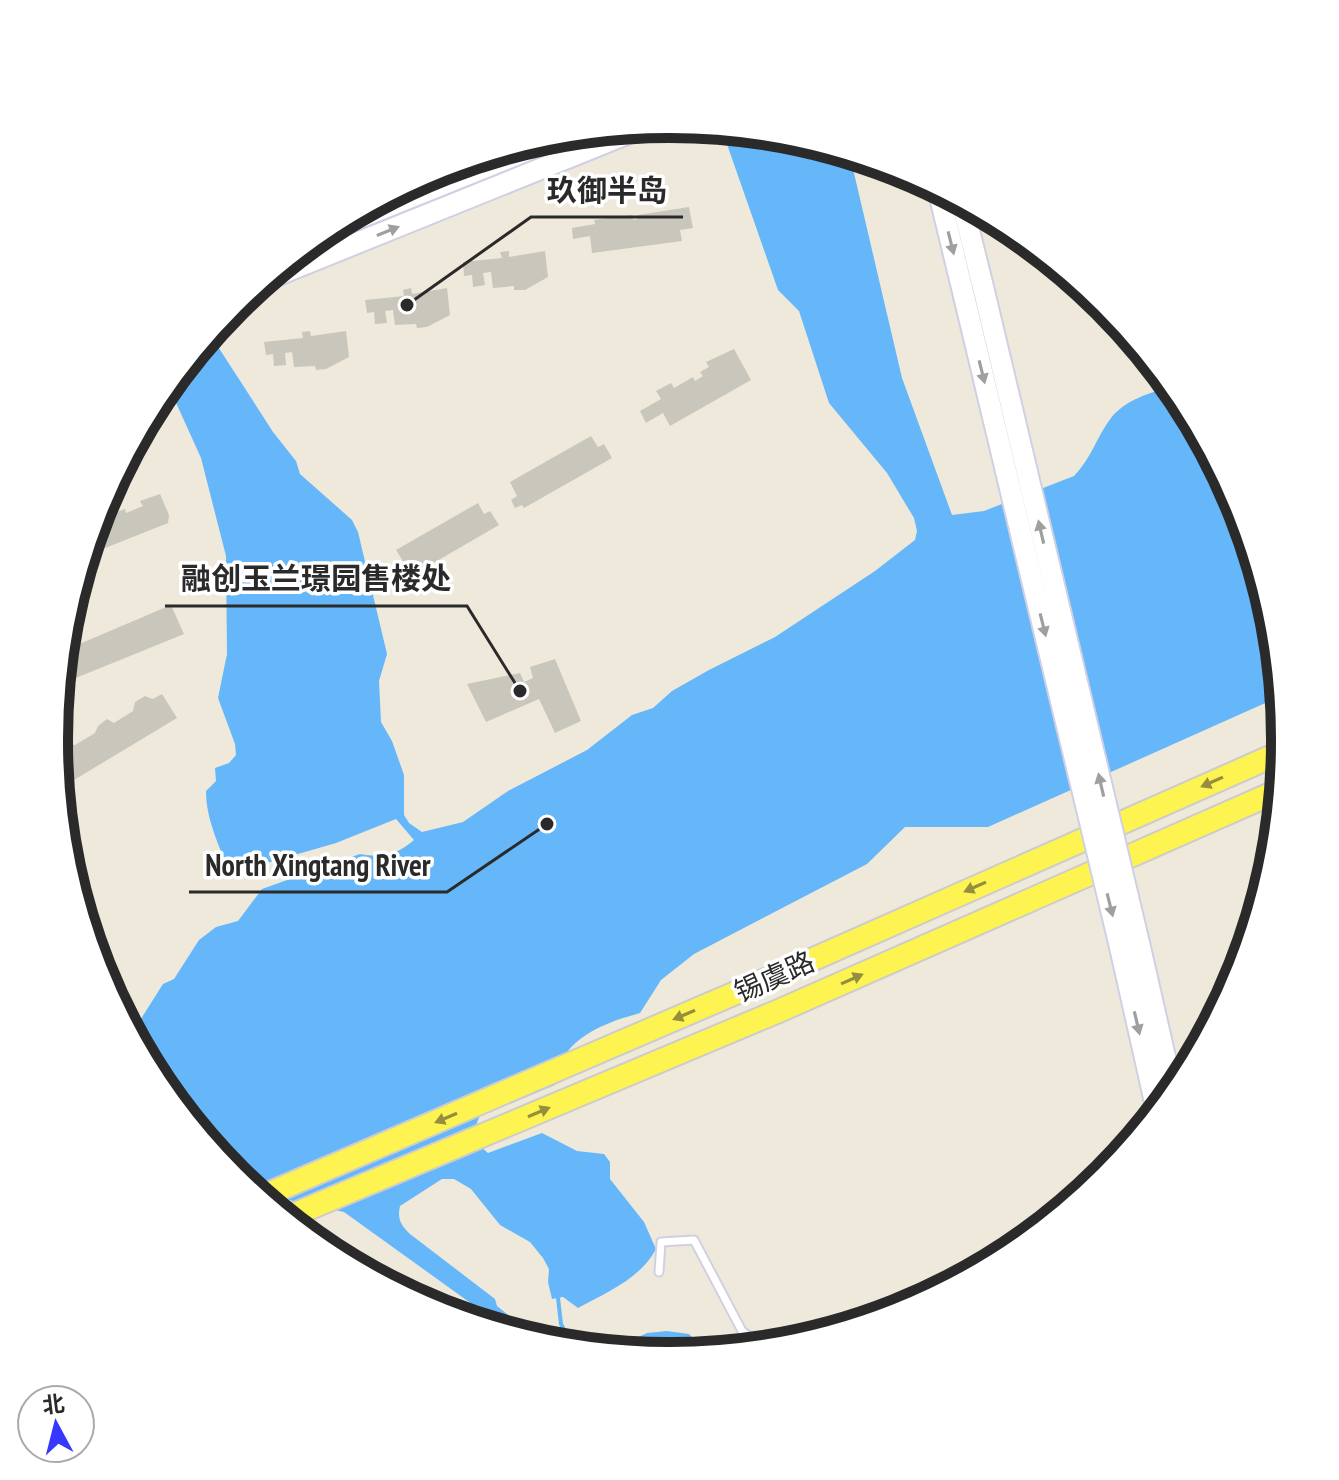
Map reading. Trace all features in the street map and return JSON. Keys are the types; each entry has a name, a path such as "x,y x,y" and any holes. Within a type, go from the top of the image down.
{"main road":[{"path":"299,267 606,142"},
{"path":"411,197 486,167"},
{"path":"943,205 974,294 1130,945 1168,1076"},
{"path":"964,216 974,294"},
{"name":"锡虞路","path":"273,1192 782,973 1271,757"},
{"name":"锡虞路","path":"298,1213 781,1010 1268,795"},
{"path":"1130,945 1154,1096"},
{"path":"303,1217 368,1184"}],"lane":[{"path":"659,1272 661,1242 694,1240 742,1331 749,1336"}],"water":[{"path":"726,142 787,150 853,167 902,378 952,515 984,511 1074,476 1117,412 1123,406 1159,390 1209,474 1239,547 1259,623 1270,701 988,827 905,827 867,864 694,954 661,980 640,1013 607,1024 577,1042 562,1059 555,1085 480,1116 476,1136 488,1153 542,1133 577,1151 604,1154 610,1162 610,1179 644,1222 656,1249 632,1277 578,1308 563,1297 552,1299 549,1269 530,1242 500,1225 471,1189 454,1179 442,1179 400,1206 400,1222 404,1228 495,1299 497,1306 514,1321 492,1311 483,1312 344,1212 280,1198 217,1137 192,1106 139,1022 163,984 174,979 199,940 216,927 238,921 262,889 360,854 375,856 395,852 414,840 396,819 336,843 229,874 211,823 206,791 216,781 215,768 229,763 236,755 218,698 227,654 226,556 201,458 174,399 216,344 273,432 296,461 300,474 352,520 358,532 387,654 379,681 381,722 392,741 404,775 404,815 422,832 463,822 508,791 587,750 632,715 653,708 672,691 775,637 875,571 915,540 917,531 914,518 887,473 829,403 799,311 778,290"},
{"path":"1256,871 1247,908 1250,884"},
{"path":"667,1331 689,1334 695,1341 632,1340 647,1333"}],"building":[{"path":"689,207 693,228 680,230 682,241 592,253 590,236 573,239 572,228 595,224 594,220 632,215 633,220 638,219 638,215"},
{"path":"509,251 509,257 545,251 548,277 525,290 514,290 514,286 493,288 491,272 483,273 485,285 473,287 472,275 464,276 463,262 502,258 500,252"},
{"path":"411,288 412,294 447,288 450,315 427,327 417,328 416,324 395,325 393,310 385,311 387,323 375,324 374,312 367,313 365,300 404,296 403,290"},
{"path":"310,331 311,336 346,331 349,357 326,369 316,370 315,366 294,367 292,352 285,353 286,365 274,366 273,354 266,355 264,342 303,338 302,332"},
{"path":"734,349 751,380 670,426 663,413 646,423 640,411 661,399 656,391 671,383 674,388 693,377 695,381 703,376 700,372 709,367 706,362"},
{"path":"591,436 598,447 604,444 612,458 524,508 522,505 515,508 511,500 517,496 510,482"},
{"path":"160,494 169,515 168,523 99,550 113,513 125,509 126,513 143,506 140,501"},
{"path":"478,503 484,514 490,511 499,525 411,576 409,572 402,576 397,567 404,563 396,550"},
{"path":"171,605 184,634 71,680 76,646"},
{"path":"555,659 581,721 555,733 539,699 486,722 467,684 520,673 524,682 533,678 530,667"},
{"path":"162,694 177,718 69,783 68,743 75,745 95,733 107,719 114,723 133,711 135,702 145,696 153,699"}],"waterway":[{"path":"558,1298 561,1324 565,1332"}],"place":[{"name":"玖御半岛","path":"407,305"},
{"name":"融创玉兰璟园售楼处","path":"520,691"},
{"name":"North Xingtang River","path":"547,824"}]}
